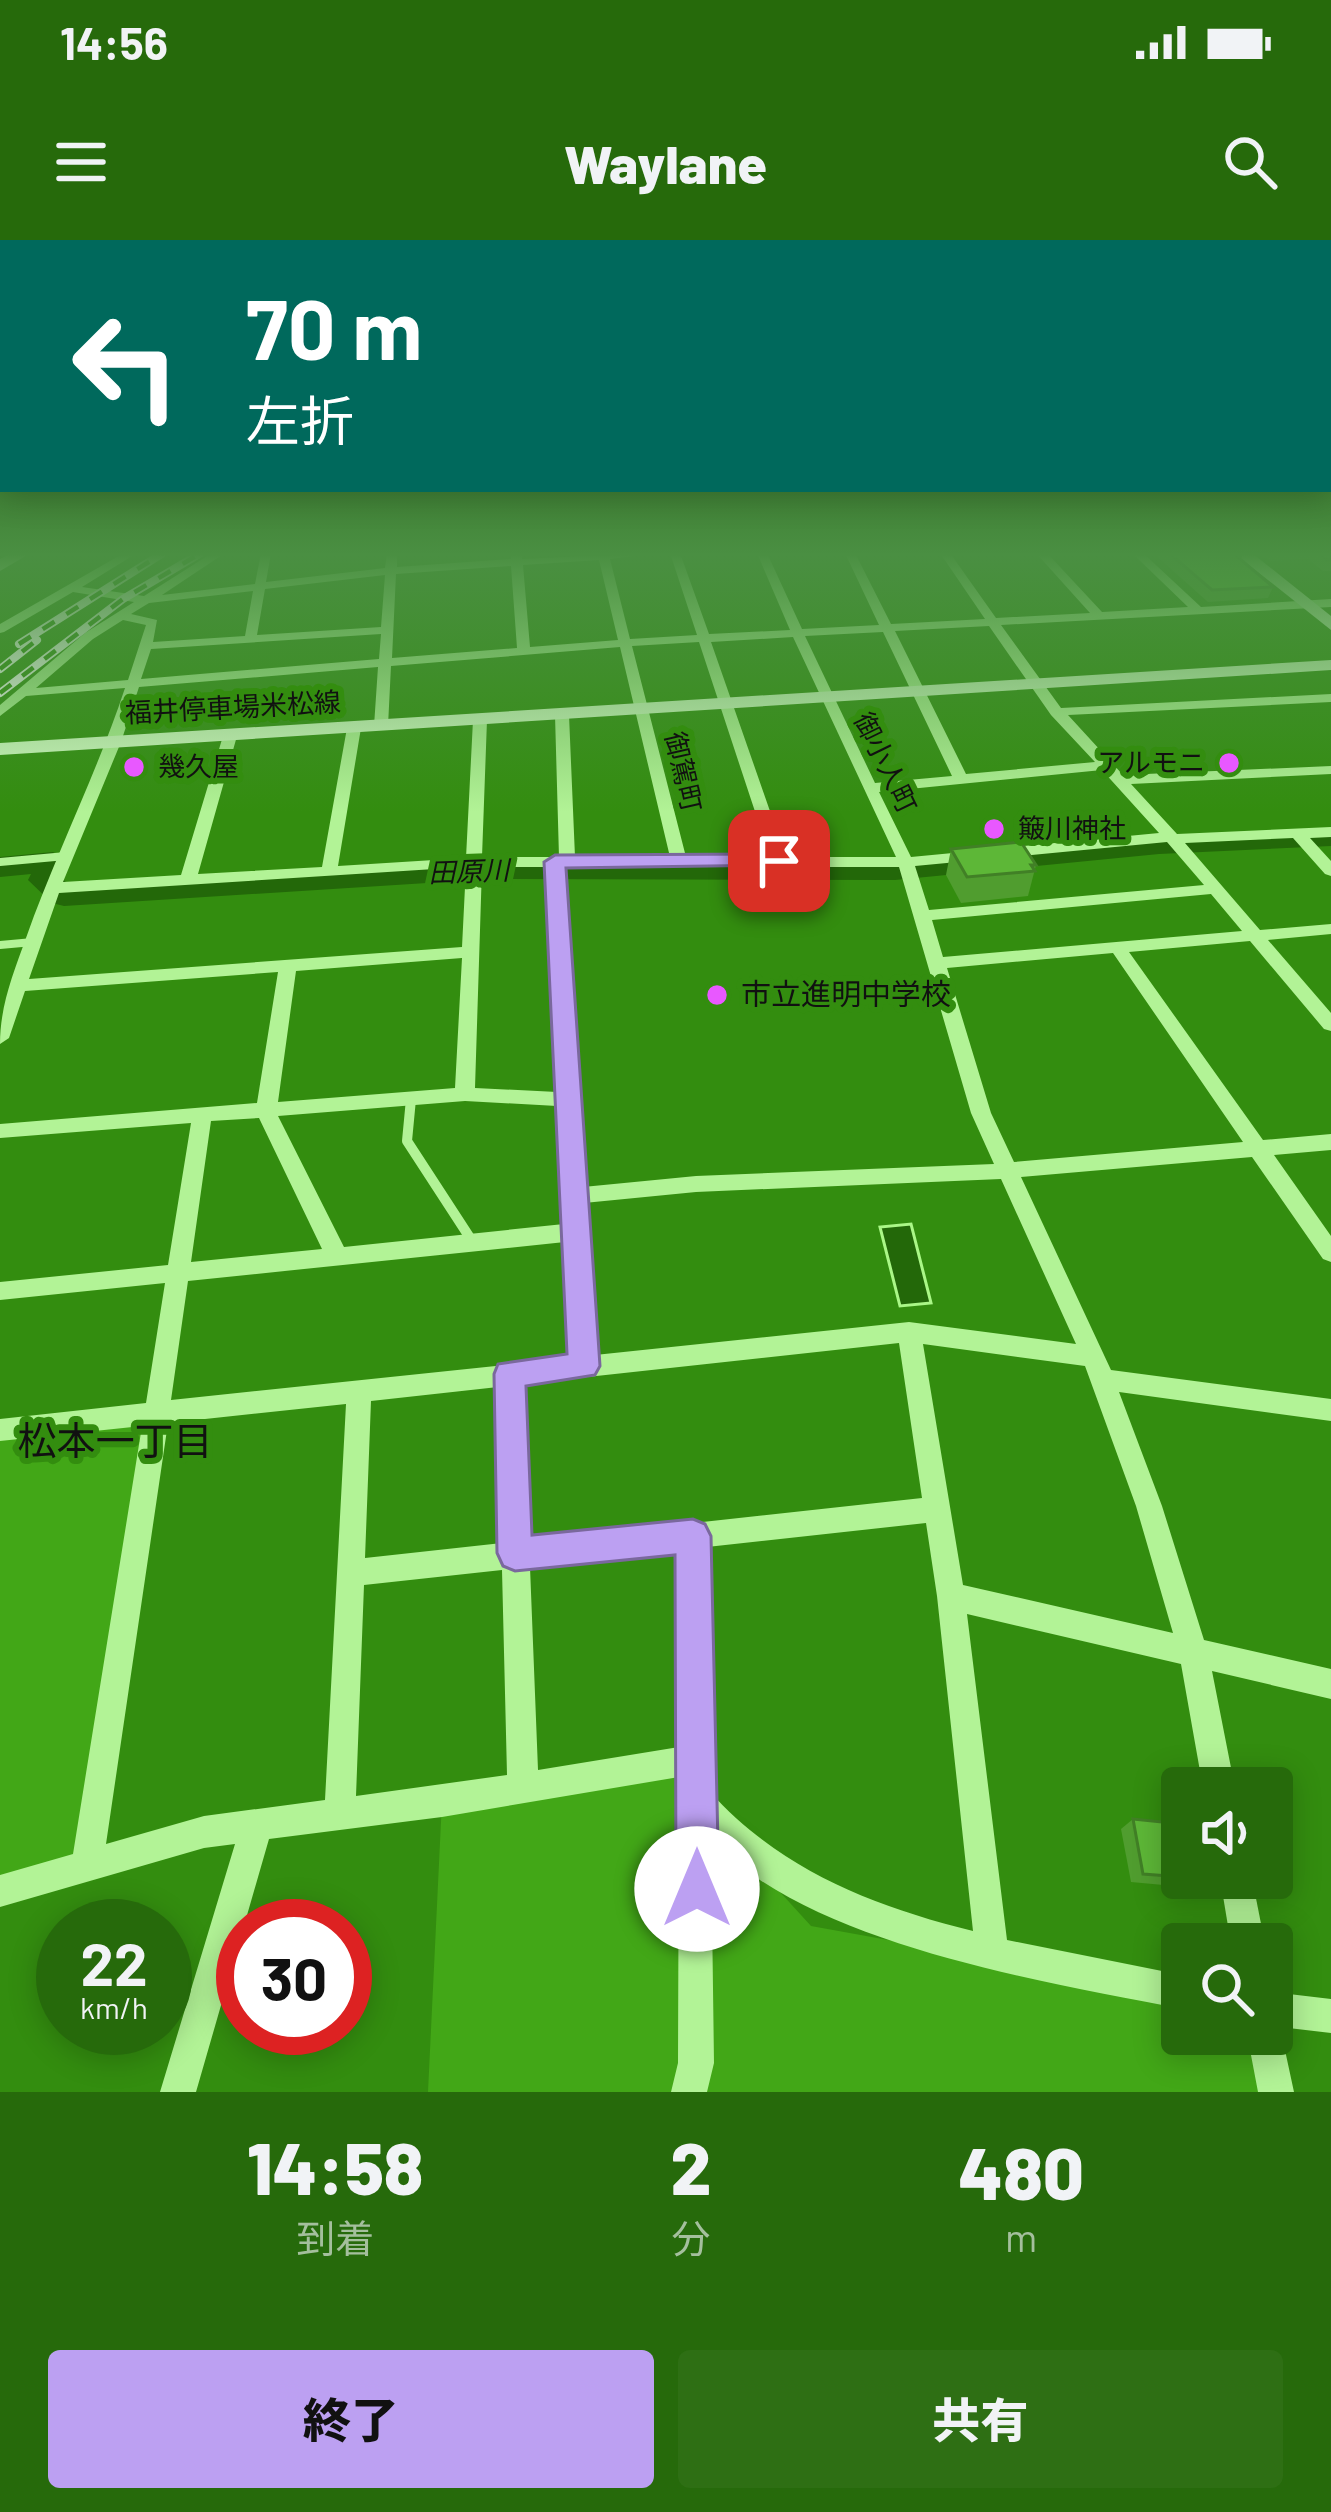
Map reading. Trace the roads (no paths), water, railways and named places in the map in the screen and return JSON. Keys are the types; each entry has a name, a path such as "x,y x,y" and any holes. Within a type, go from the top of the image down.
{"main road":[{"name":"福井停車場米松線","path":"0,749 1331,665"}],"street":[{"path":"0,712 88,639"},
{"path":"0,1038 52,888 114,742 148,639"},
{"path":"146,646 258,639"},
{"path":"381,726 387,639"},
{"path":"523,639 524,651"},
{"name":"御駕町","path":"622,639 679,861"},
{"path":"19,693 681,639"},
{"path":"704,639 779,861"},
{"name":"御小人町","path":"800,639 906,862 981,1113 1098,1368 1149,1506 1194,1655 1215,1767"},
{"path":"892,639 962,781"},
{"path":"1004,639 1056,712 1217,889 1331,1024"},
{"path":"1056,712 1331,698"},
{"path":"562,716 567,1100 584,1366"},
{"path":"465,1094 480,720"},
{"path":"329,872 355,728"},
{"path":"188,880 230,736"},
{"path":"871,788 1104,764"},
{"path":"1119,780 1327,774"},
{"path":"52,888 476,862 906,862 1172,838 1331,832"},
{"path":"1297,833 1331,871"},
{"path":"924,916 1217,889"},
{"path":"939,963 1331,929"},
{"path":"1118,947 1331,1253"},
{"path":"18,986 470,952"},
{"path":"287,966 266,1112 338,1258"},
{"path":"0,1131 465,1094 567,1100"},
{"path":"87,1866 202,1117"},
{"path":"572,1196 696,1184 1006,1172 1331,1142"},
{"path":"0,1291 574,1232"},
{"path":"909,1332 950,1596 992,1953"},
{"path":"0,1430 909,1332 1331,1410"},
{"path":"510,1374 523,1788"},
{"path":"340,1814 359,1390"},
{"path":"351,1573 937,1509"},
{"path":"689,2092 696,2063 698,1802 693,1536"},
{"path":"950,1596 1331,1684"},
{"path":"0,1891 204,1832 697,1759"},
{"path":"698,1802 741,1847 824,1896 947,1944 1161,1988"},
{"path":"178,2092 257,1825"},
{"path":"1293,2011 1331,2016"},
{"path":"1269,2055 1276,2092"}],"lane":[{"path":"0,862 66,856"},
{"path":"0,945 33,942"},
{"path":"411,1099 407,1142 473,1244"}],"waterway":[{"name":"田原川","path":"0,867 53,862 44,880 64,896 490,869 895,870 1159,845 1331,837"}],"railway":[{"path":"19,644 26,639"},
{"path":"0,693 70,639"},
{"path":"0,669 37,640"}],"place":[{"name":"アルモニ","path":"1229,763"},
{"name":"幾久屋","path":"134,767"},
{"name":"簸川神社","path":"994,829"},
{"name":"市立進明中学校","path":"717,995"}],"district":[{"name":"松本一丁目","path":"115,1441"}]}
